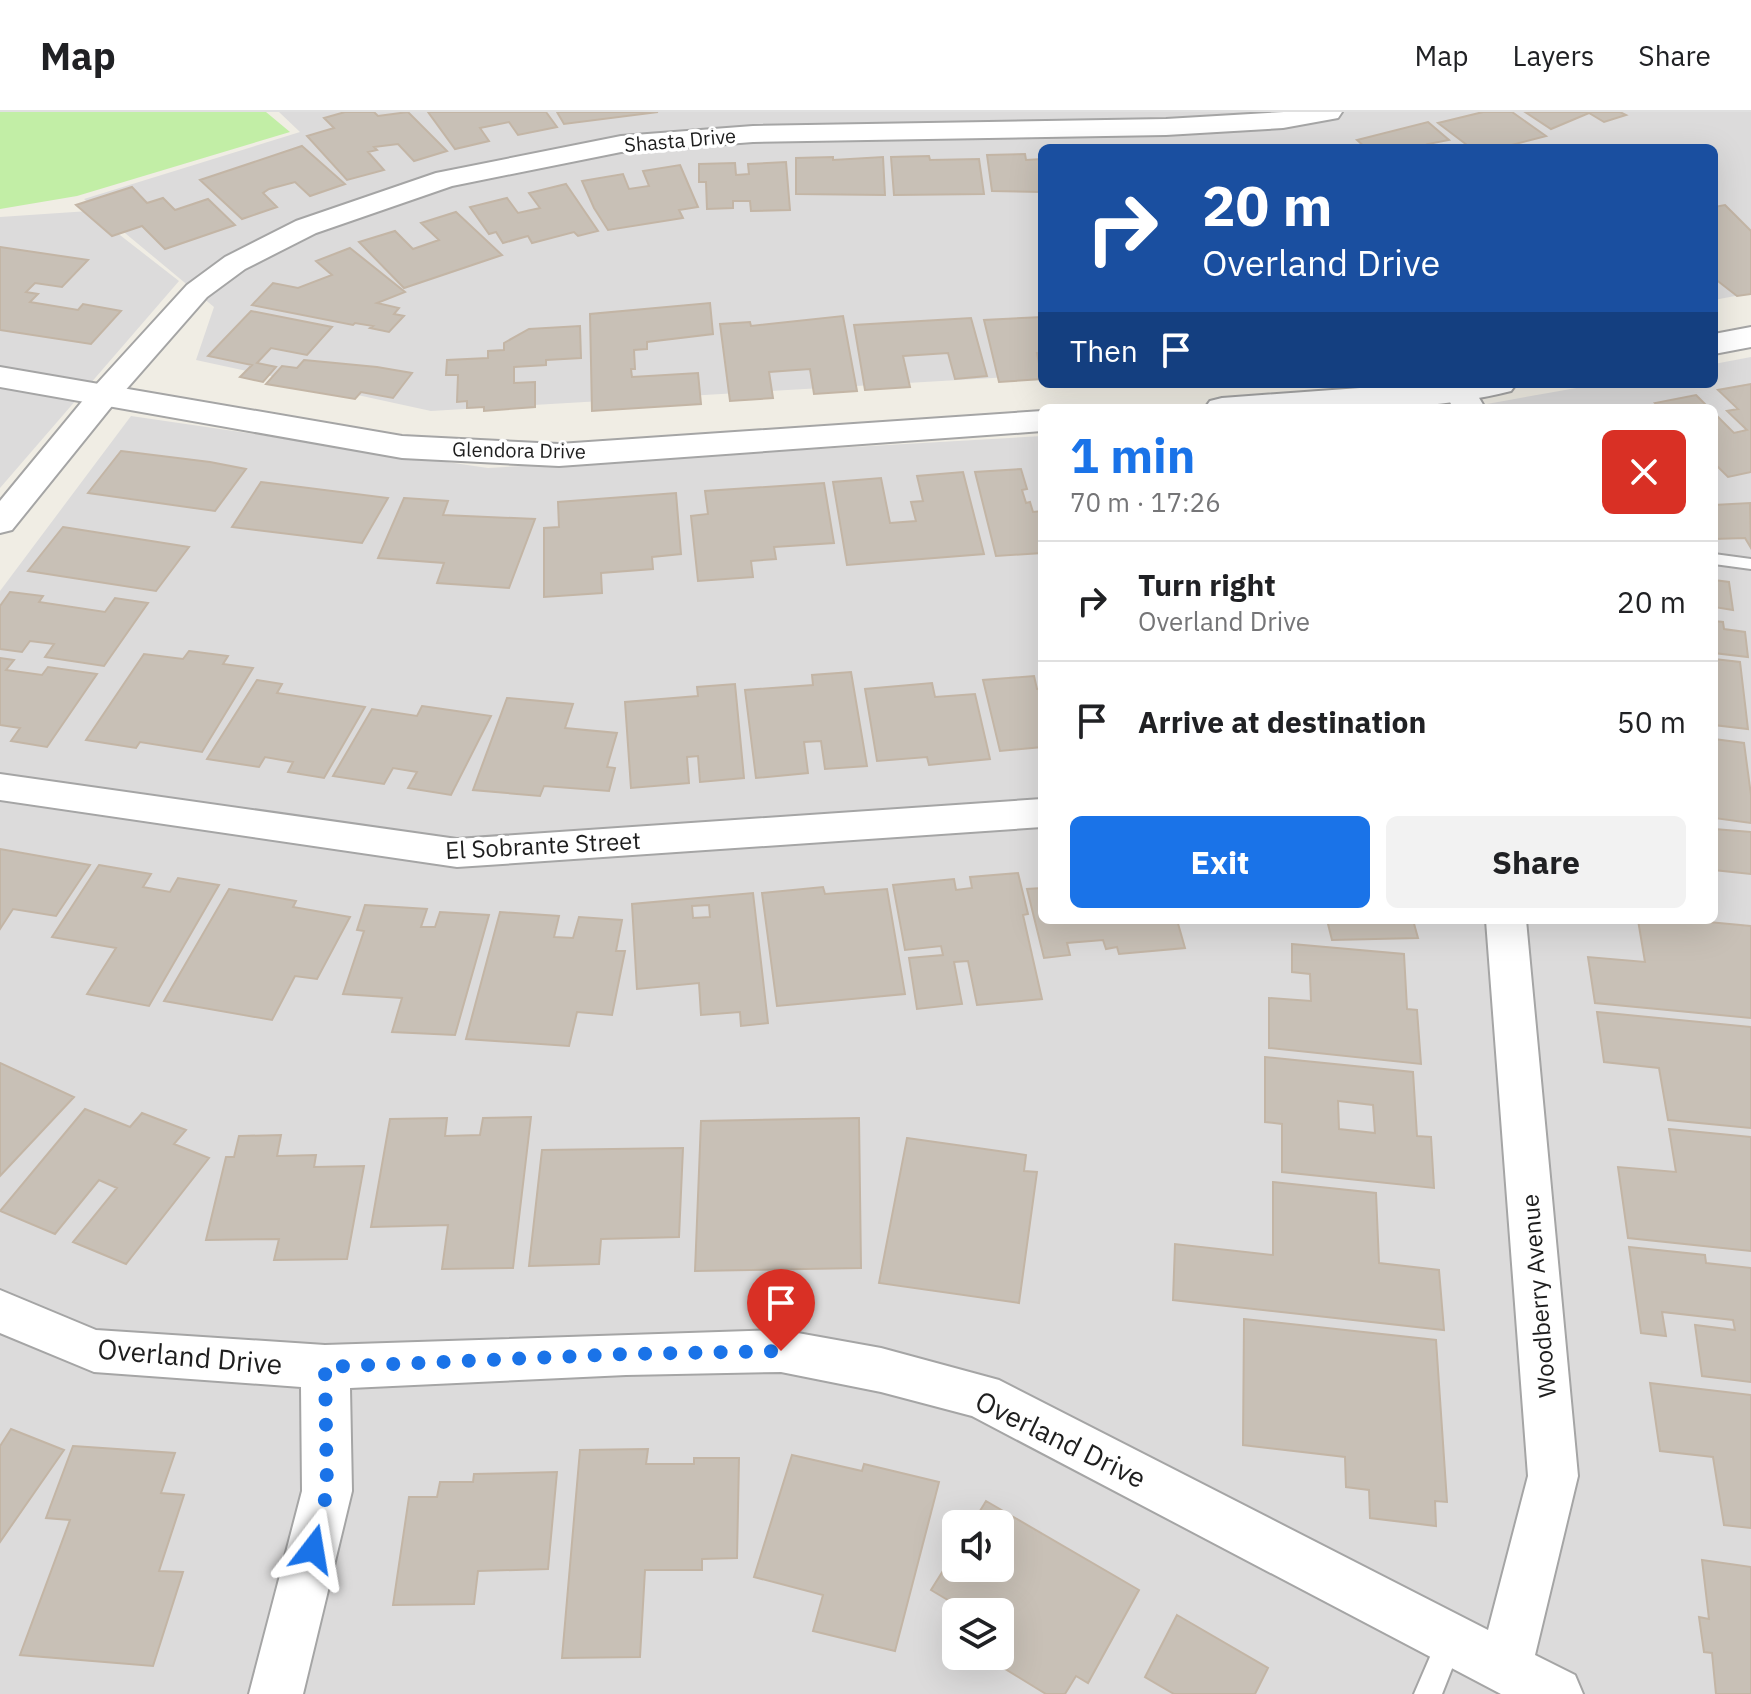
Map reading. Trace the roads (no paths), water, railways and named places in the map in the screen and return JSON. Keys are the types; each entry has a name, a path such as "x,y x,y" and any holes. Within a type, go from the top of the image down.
{"street":[{"name":"Shasta Drive","path":"105,394 197,291 235,263 306,227 446,179 621,144 738,135 1141,128 1290,129 1329,112"},
{"path":"1718,343 1751,337"},
{"name":"Glendora Drive","path":"0,377 402,447 559,455 1038,421"},
{"path":"1291,404 1462,394 1484,388"},
{"path":"0,523 105,394"},
{"name":"El Sobrante Street","path":"0,787 457,853 1038,813"},
{"name":"Woodberry Avenue","path":"1506,924 1553,1476 1506,1666"},
{"name":"Overland Drive","path":"0,1311 94,1351 325,1367 626,1354 781,1351 881,1370 982,1396 1556,1694"},
{"path":"276,1694 327,1491 325,1367"}],"lane":[{"path":"1718,560 1751,564"},
{"path":"1428,1694 1451,1638"}]}
